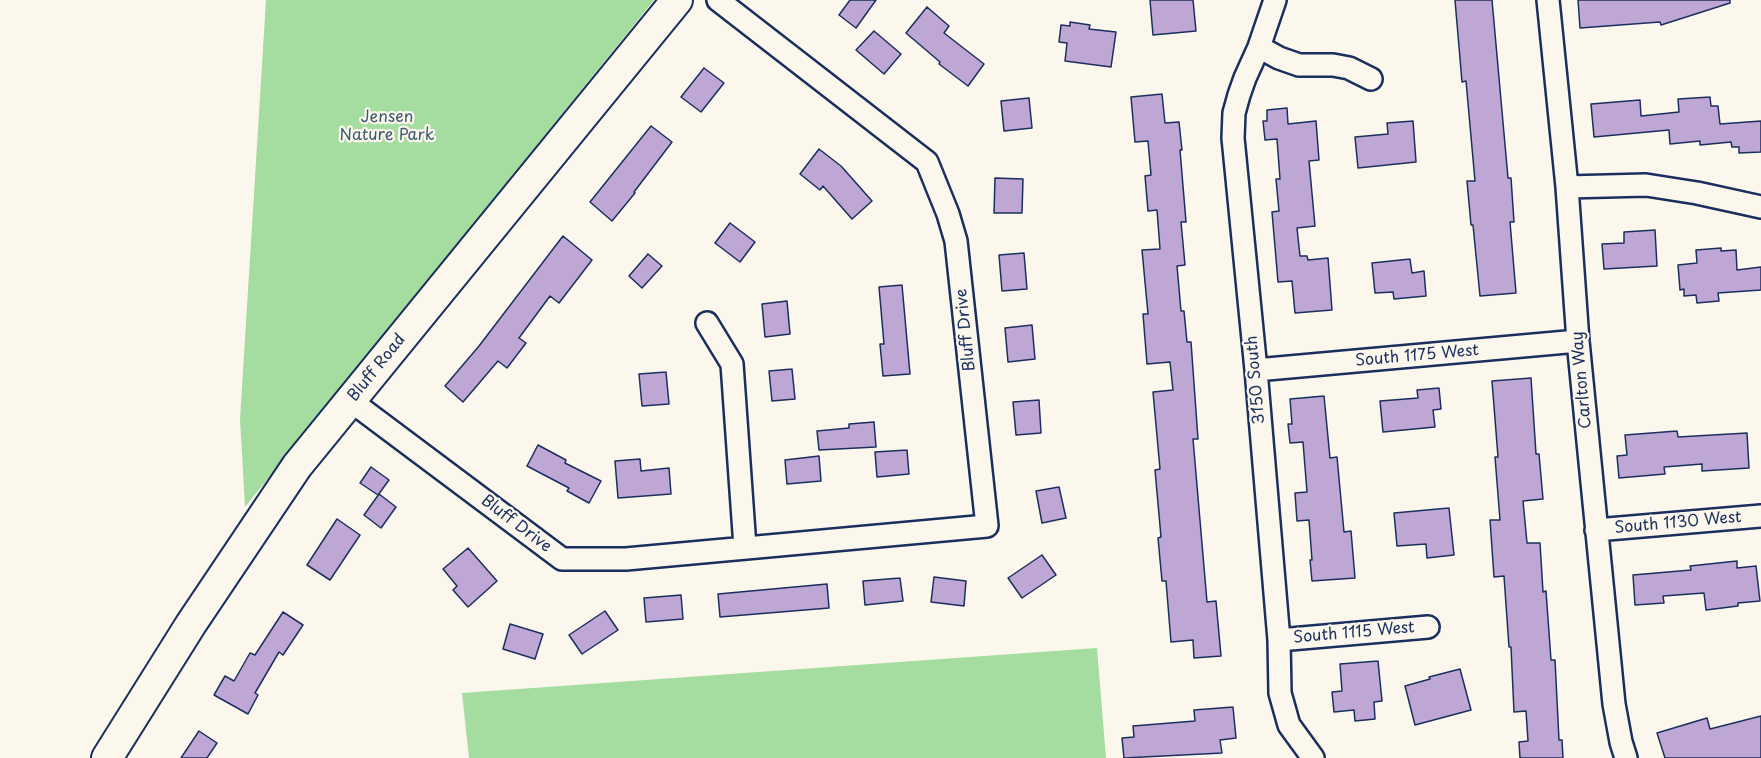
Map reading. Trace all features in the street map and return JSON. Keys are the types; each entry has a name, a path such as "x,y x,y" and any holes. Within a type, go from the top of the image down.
{"main road":[{"name":"Bluff Road","path":"106,758 191,624 297,466 677,0"}],"street":[{"name":"Bluff Drive","path":"351,401 562,559 626,559 987,526 956,241 927,162 718,0"},
{"name":"3150 South","path":"1275,0 1239,95 1234,113 1233,138 1279,640 1280,693 1289,725 1313,758"},
{"name":"Carlton Way","path":"1548,0 1567,187 1578,341 1596,530 1614,704 1626,758"},
{"path":"1259,47 1279,58 1299,65 1333,65 1349,68 1371,79"},
{"path":"1567,187 1646,185 1761,207"},
{"path":"707,323 732,364 745,547"},
{"name":"South 1175 West","path":"1256,370 1578,341"},
{"name":"South 1130 West","path":"1596,530 1761,516"},
{"name":"South 1115 West","path":"1279,640 1428,627"}],"green space":[{"name":"Jensen Nature Park","path":"266,0 654,0 245,507 240,419"},
{"path":"1097,648 1106,758 469,758 462,693"}],"building":[{"path":"850,0 876,0 856,28 839,15"},
{"path":"1150,0 1193,0 1196,31 1153,35"},
{"path":"1455,0 1492,0 1508,178 1511,178 1514,222 1510,222 1516,293 1480,296 1467,181 1475,181 1466,81 1462,82"},
{"path":"1578,0 1730,0 1730,3 1661,25 1660,22 1580,28"},
{"path":"927,7 949,26 944,33 984,64 968,86 939,64 940,62 906,33"},
{"path":"1070,22 1090,25 1089,29 1116,32 1111,67 1065,61 1067,43 1059,42 1061,25 1070,26"},
{"path":"874,31 901,54 884,74 856,50"},
{"path":"704,68 724,83 701,112 681,97"},
{"path":"1162,94 1165,123 1179,122 1182,150 1180,150 1186,222 1181,222 1185,265 1177,266 1181,311 1184,311 1187,342 1191,342 1198,439 1193,439 1207,602 1216,601 1221,656 1194,658 1193,640 1171,642 1166,581 1162,581 1155,470 1160,469 1153,392 1173,390 1170,362 1147,364 1143,314 1148,314 1142,250 1160,249 1157,210 1148,211 1145,176 1151,175 1148,141 1135,142 1131,97"},
{"path":"1710,97 1711,106 1718,106 1720,124 1761,121 1761,152 1739,153 1739,147 1732,147 1731,142 1700,145 1700,141 1670,144 1669,130 1594,137 1591,104 1640,100 1641,116 1679,112 1678,99"},
{"path":"1029,98 1032,128 1004,131 1001,101"},
{"path":"1287,108 1288,124 1316,121 1319,160 1309,161 1315,226 1297,228 1300,256 1307,256 1308,260 1328,258 1332,310 1295,313 1292,281 1278,282 1272,212 1279,211 1276,179 1280,179 1277,139 1265,140 1263,121 1267,121 1267,110"},
{"path":"1413,121 1416,162 1358,168 1355,137 1388,134 1387,123"},
{"path":"651,126 672,142 612,221 590,202"},
{"path":"819,149 841,166 872,201 852,219 823,186 820,190 800,174"},
{"path":"995,178 1023,179 1022,213 994,213"},
{"path":"730,223 755,242 740,262 715,243"},
{"path":"1655,230 1657,266 1604,269 1602,244 1624,243 1624,232"},
{"path":"563,236 592,260 559,303 550,296 519,338 526,343 507,368 498,361 463,402 445,386 479,346"},
{"path":"1721,248 1721,251 1736,250 1737,270 1761,267 1761,290 1718,293 1719,301 1697,303 1696,295 1684,296 1684,289 1680,290 1678,265 1697,263 1696,250"},
{"path":"1024,253 1027,289 1002,291 999,255"},
{"path":"648,254 662,266 642,288 629,276"},
{"path":"1410,259 1412,273 1424,271 1426,296 1394,299 1393,292 1375,293 1372,263"},
{"path":"902,285 910,374 883,376 880,344 884,344 879,287"},
{"path":"787,301 790,334 765,337 762,304"},
{"path":"1032,325 1035,359 1008,362 1005,328"},
{"path":"792,369 795,399 772,401 769,371"},
{"path":"666,372 669,404 642,406 639,374"},
{"path":"1531,378 1536,454 1539,454 1543,499 1523,501 1527,543 1540,543 1551,660 1555,660 1559,740 1562,740 1563,758 1520,758 1519,742 1528,741 1526,711 1514,712 1504,576 1494,577 1490,520 1500,520 1492,381"},
{"path":"1439,388 1441,409 1433,410 1435,427 1383,432 1380,401 1418,398 1417,390"},
{"path":"1324,396 1330,458 1337,457 1344,532 1351,531 1355,578 1312,581 1309,520 1297,521 1295,493 1307,492 1303,442 1290,443 1288,424 1292,424 1290,399"},
{"path":"1039,400 1041,433 1016,435 1013,402"},
{"path":"874,422 876,447 819,450 817,431 849,428 849,424"},
{"path":"1677,431 1678,437 1747,433 1749,468 1702,471 1702,464 1664,467 1665,474 1619,478 1617,456 1627,455 1625,435"},
{"path":"538,445 566,460 565,463 601,481 589,503 567,491 569,488 527,466"},
{"path":"907,450 909,474 877,477 875,452"},
{"path":"819,456 821,481 787,484 785,460"},
{"path":"640,459 641,471 669,468 671,494 618,498 615,461"},
{"path":"371,467 389,480 378,495 360,483"},
{"path":"1059,487 1066,518 1042,523 1036,491"},
{"path":"379,494 396,507 381,528 364,515"},
{"path":"1449,508 1454,555 1427,558 1426,544 1397,546 1394,513"},
{"path":"337,519 360,535 330,580 307,565"},
{"path":"468,548 497,581 468,607 453,590 457,586 443,569"},
{"path":"1042,555 1056,575 1022,598 1008,578"},
{"path":"1737,561 1737,568 1756,566 1760,601 1706,610 1704,593 1663,596 1664,603 1635,605 1633,575 1691,570 1690,566"},
{"path":"934,577 966,581 964,606 931,602"},
{"path":"900,578 903,601 865,605 863,581"},
{"path":"827,584 829,608 720,617 718,594"},
{"path":"681,595 683,619 646,622 644,598"},
{"path":"605,611 618,630 582,654 569,635"},
{"path":"283,612 303,625 283,655 279,652 255,693 258,695 248,714 214,695 225,676 234,681 250,653 255,655"},
{"path":"510,624 543,634 535,659 503,649"},
{"path":"1378,661 1382,701 1374,702 1375,719 1355,721 1354,710 1334,712 1332,692 1342,691 1340,664"},
{"path":"1460,669 1471,710 1415,725 1405,686"},
{"path":"1233,707 1236,738 1220,740 1222,753 1124,758 1122,738 1134,737 1133,726 1195,721 1194,710"},
{"path":"1761,716 1761,758 1665,758 1657,733 1707,718 1710,729"},
{"path":"199,731 217,743 207,758 181,758"}]}
